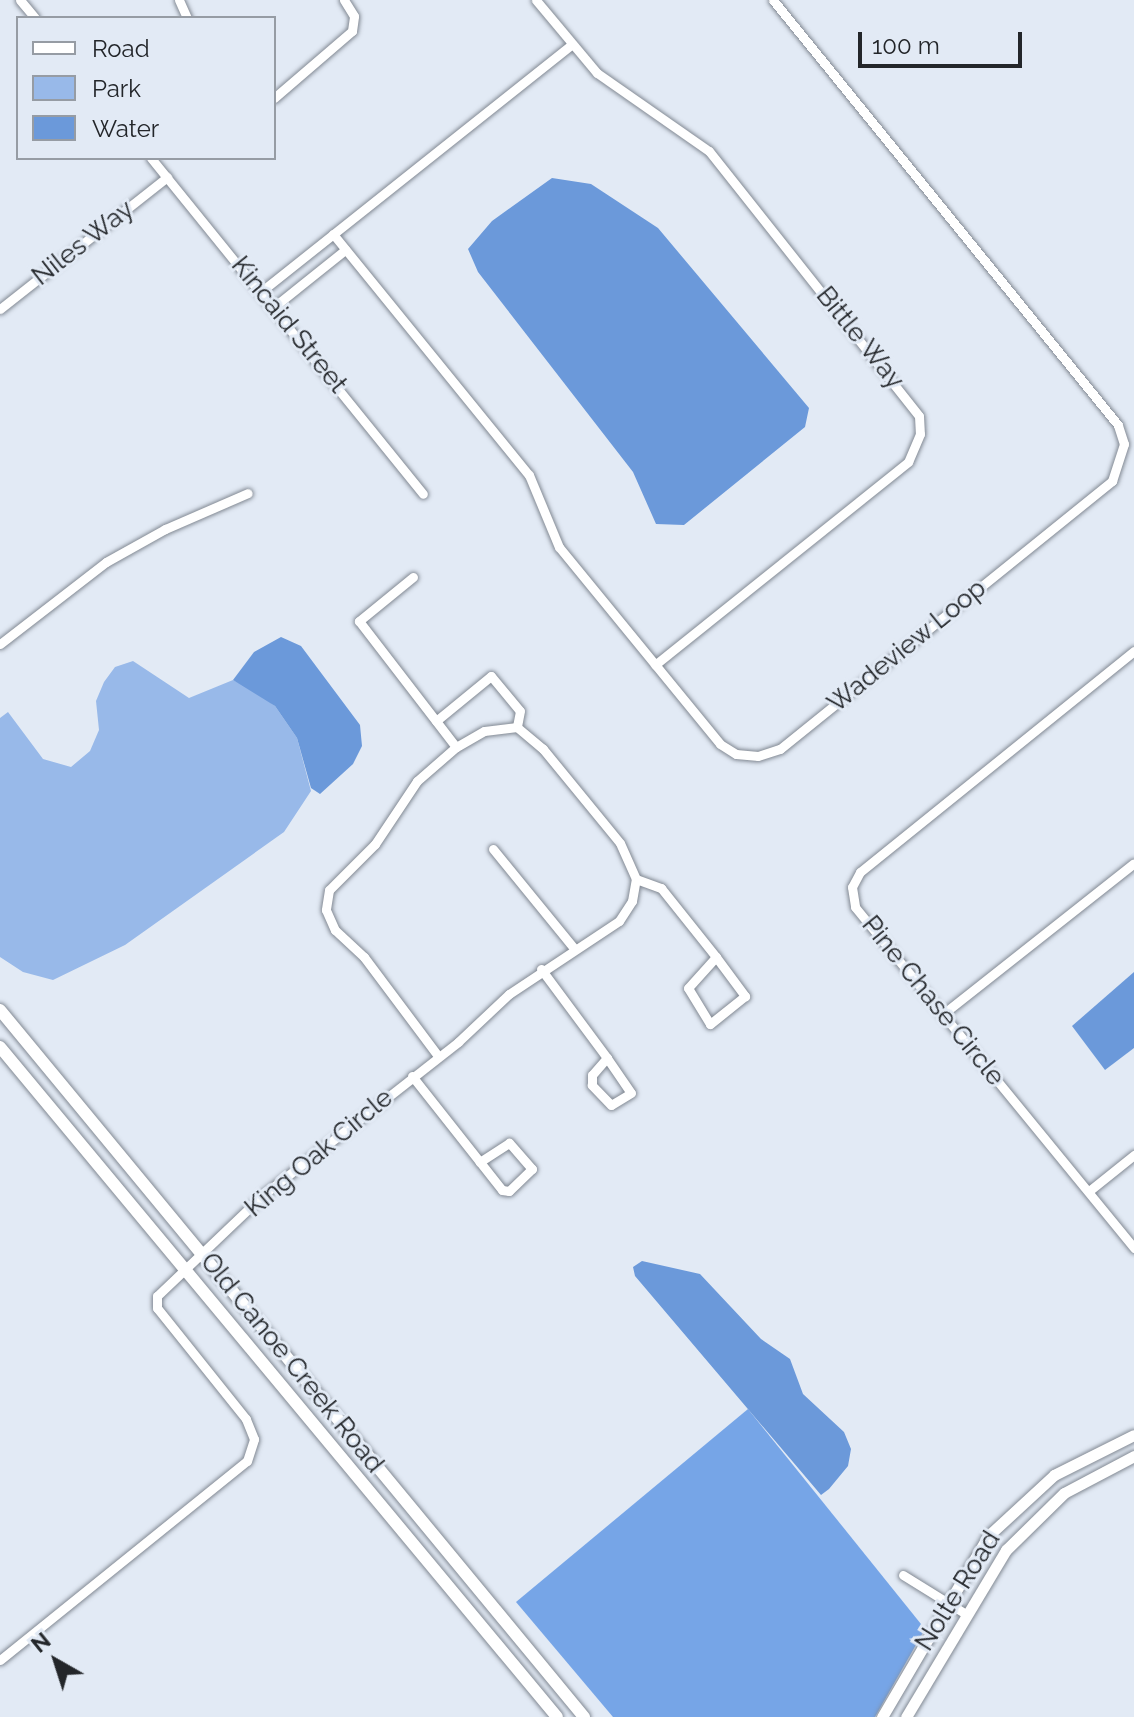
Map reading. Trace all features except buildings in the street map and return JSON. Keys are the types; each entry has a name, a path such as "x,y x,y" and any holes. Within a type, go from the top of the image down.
{"main road":[{"name":"Old Canoe Creek Road","path":"0,1010 584,1717"},
{"name":"Old Canoe Creek Road","path":"0,1047 557,1717"},
{"path":"328,1441 345,1427"}],"street":[{"path":"20,0 33,16"},
{"path":"276,96 352,31 354,16 344,0"},
{"name":"Bittle Way","path":"536,0 597,73 709,151 919,416 920,434 908,462 655,665"},
{"name":"Wadeview Loop","path":"333,234 529,475 559,547 720,744 736,754 758,756 780,749 1112,481 1122,460 1124,444 1118,425 773,0"},
{"path":"263,290 571,45"},
{"name":"Kincaid Street","path":"153,160 263,290 423,494"},
{"name":"Niles Way","path":"0,309 167,177"},
{"path":"275,306 345,250"},
{"path":"0,644 106,562 165,529 248,493"},
{"path":"413,577 359,621 456,747"},
{"name":"Pine Chase Circle","path":"1134,651 860,872 852,887 855,907 1134,1248"},
{"path":"436,721 491,676 520,711 517,727"},
{"path":"438,1056 364,957 335,930 326,910 329,890 375,844 417,781 456,747 484,731 517,727 543,749 620,843 636,879 661,888 716,957 745,996 710,1024 688,988 716,957"},
{"path":"493,849 573,947"},
{"path":"943,1014 1134,863"},
{"name":"King Oak Circle","path":"0,1660 247,1461 254,1439 246,1419 157,1308 157,1296 204,1255 263,1195 438,1056 541,969 619,921 632,901 636,879"},
{"path":"541,969 607,1058 631,1093 611,1105 599,1096 592,1075 607,1058"},
{"path":"412,1076 480,1162 505,1192 532,1169 509,1143 480,1162"},
{"path":"1089,1191 1134,1155"},
{"name":"Nolte Road","path":"882,1717 945,1604 988,1536 1029,1493 1081,1457 1134,1435"},
{"name":"Nolte Road","path":"906,1717 1006,1550 1046,1509 1091,1475 1134,1456"},
{"path":"903,1575 945,1604 966,1614"}],"green space":[{"path":"133,661 189,698 233,680 254,690 275,706 297,738 311,791 284,832 125,945 53,980 23,972 0,957 0,718 8,712 43,759 71,767 90,751 99,730 96,701 104,682 115,667"}],"shaded area":[{"path":"748,1409 925,1629 875,1717 613,1717 516,1602"}],"water":[{"path":"552,178 591,184 658,228 809,408 805,427 684,525 656,524 633,472 478,272 468,249 492,221"},
{"path":"281,637 301,646 360,725 362,746 353,764 320,794 311,788 297,738 275,706 233,680 254,652"},
{"path":"1134,972 1134,1048 1105,1070 1072,1026"},
{"path":"642,1261 700,1274 761,1339 790,1359 803,1394 844,1432 851,1449 848,1466 829,1489 821,1495 635,1276 633,1267"}]}
